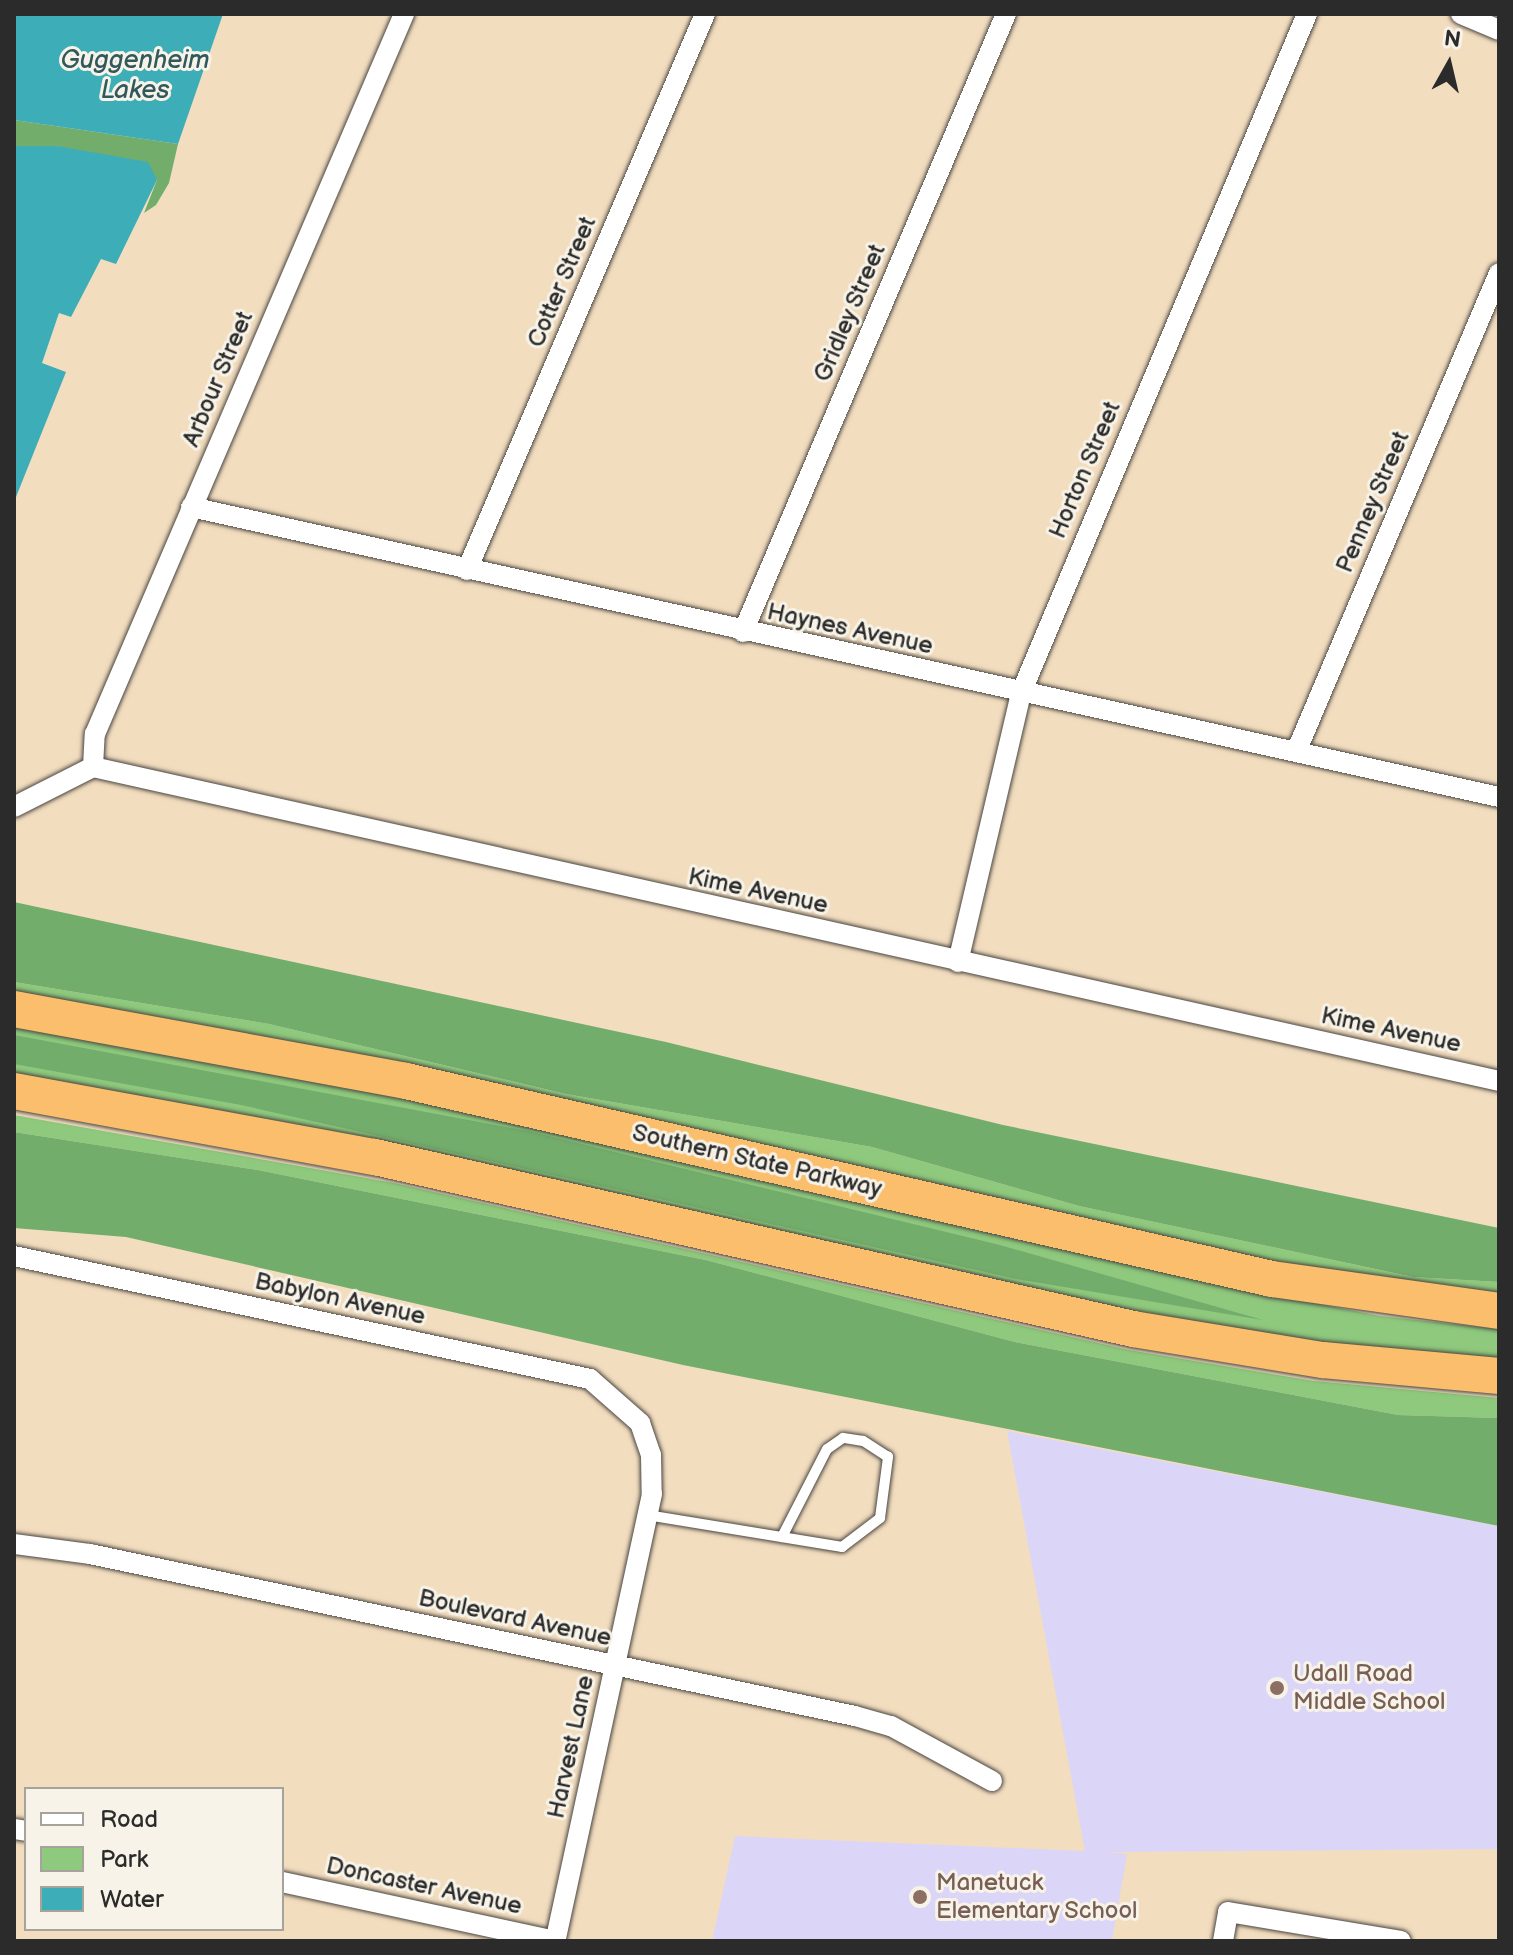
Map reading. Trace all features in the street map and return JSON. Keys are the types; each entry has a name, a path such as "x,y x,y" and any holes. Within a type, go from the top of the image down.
{"highway":[{"name":"Southern State Parkway","path":"14,1009 406,1081 1272,1279 1499,1311"},
{"path":"14,1091 375,1157 1133,1329 1323,1360 1499,1376"}],"street":[{"name":"Arbour Street","path":"93,767 95,734 404,14"},
{"name":"Cotter Street","path":"467,570 705,14"},
{"name":"Gridley Street","path":"743,632 1006,14"},
{"name":"Horton Street","path":"958,962 1021,693 1307,14"},
{"path":"1461,14 1499,30"},
{"name":"Penney Street","path":"1296,752 1499,273"},
{"name":"Haynes Avenue","path":"191,507 743,632 1499,797"},
{"path":"14,807 93,767"},
{"name":"Kime Avenue","path":"93,767 1499,1081"},
{"name":"Babylon Avenue","path":"14,1256 590,1379 640,1423"},
{"name":"Harvest Lane","path":"555,1941 647,1515 651,1455 640,1423"},
{"name":"Boulevard Avenue","path":"14,1544 90,1554 891,1726 992,1781"},
{"name":"Doncaster Avenue","path":"284,1882 555,1941"},
{"path":"1223,1941 1228,1912 1401,1941"}],"lane":[{"path":"647,1515 842,1547 880,1518 888,1457 863,1441 843,1438 827,1449 782,1537"}],"shaded area":[{"name":"Udall Road Middle School","path":"1007,1431 1499,1526 1499,1849 1108,1852 1127,1854 1112,1941 712,1941 735,1836 1085,1851"}],"green space":[{"path":"14,120 178,144 169,183 156,205 144,213 157,180 57,146 14,146"},
{"path":"14,902 666,1042 1003,1125 1499,1228 1499,1282 1413,1277 1079,1206 872,1147 566,1094 269,1024 14,982"},
{"path":"14,982 269,1024 566,1094 872,1147 1079,1206 1413,1277 1499,1282 1499,1298 1273,1267 451,1076 14,991"},
{"path":"14,1026 433,1104 1237,1288 1380,1316 1499,1329 1499,1362 1255,1337 14,1077"},
{"path":"14,1035 528,1131 1000,1245 1263,1320 1016,1279 241,1105 14,1064"},
{"path":"14,1115 394,1183 1129,1350 1314,1381 1499,1398 1499,1418 1398,1415 1015,1342 706,1260 258,1170 14,1132"},
{"path":"14,1132 258,1170 706,1260 1015,1342 1398,1415 1499,1418 1499,1526 683,1365 126,1237 14,1228"}],"water":[{"name":"Guggenheim Lakes","path":"14,14 223,14 178,144 14,120"},
{"name":"Guggenheim Lakes","path":"14,146 57,146 148,162 157,180 116,264 101,259 71,317 59,313 42,363 66,372 14,502"}],"place":[{"name":"Udall Road Middle School","path":"1277,1688"},
{"name":"Manetuck Elementary School","path":"920,1897"}]}
